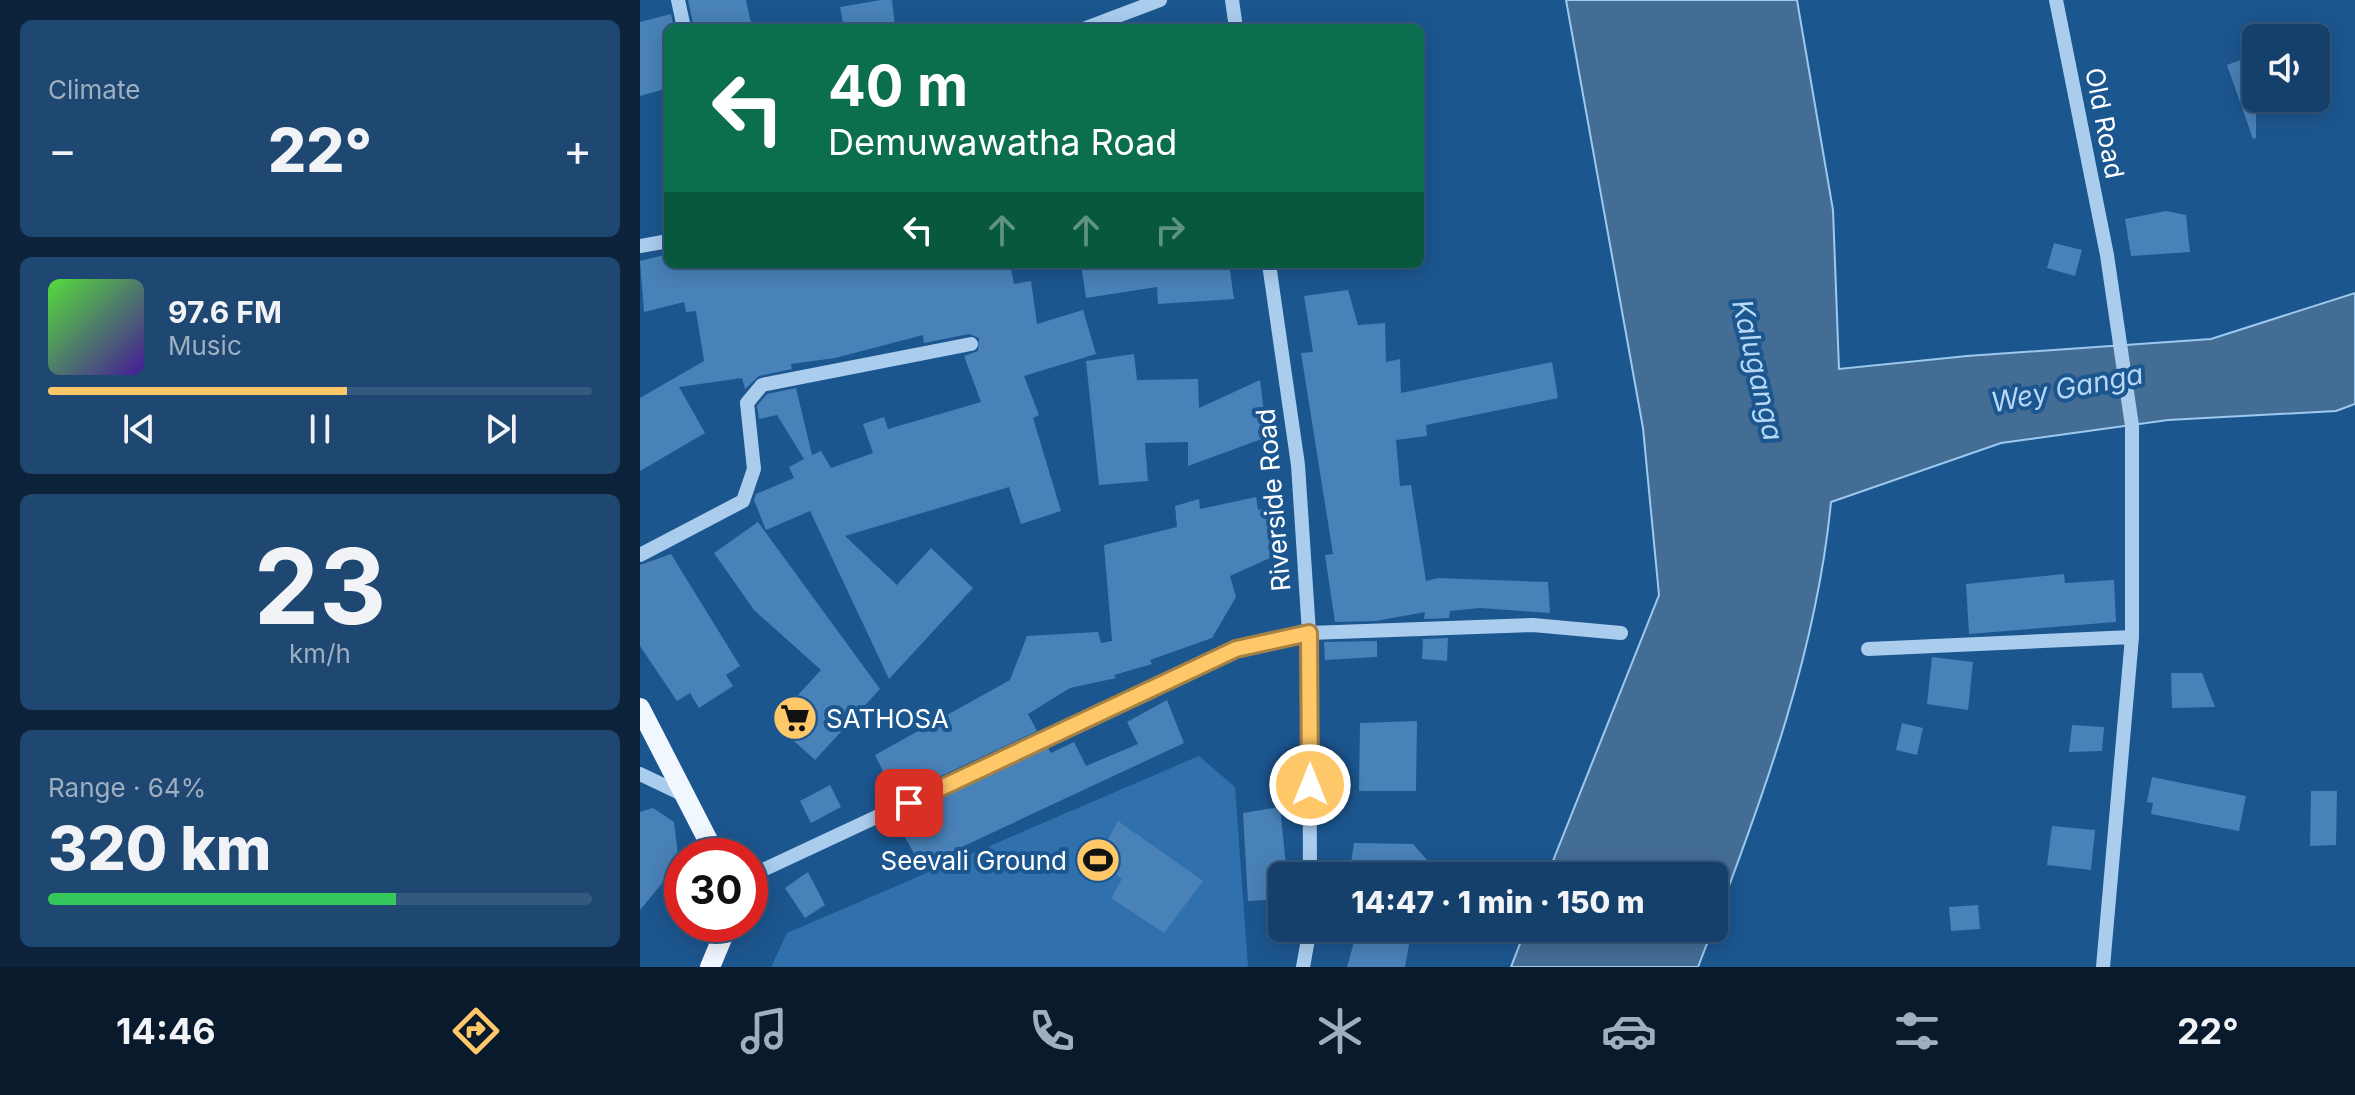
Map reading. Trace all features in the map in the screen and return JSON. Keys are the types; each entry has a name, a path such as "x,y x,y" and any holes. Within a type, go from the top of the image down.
{"main road":[{"path":"640,708 707,838"},
{"path":"710,967 720,942"}],"street":[{"path":"678,0 683,24"},
{"path":"1097,24 1160,0"},
{"path":"1232,0 1235,24"},
{"name":"Old Road","path":"2056,0 2107,255 2132,426 2132,637 2103,967"},
{"path":"640,246 664,242"},
{"name":"Riverside Road","path":"1270,268 1298,465 1309,633 1310,862"},
{"path":"640,555 743,501 754,469 747,403 762,385 971,344"},
{"path":"768,868 1236,649 1309,633 1533,625 1621,633"},
{"path":"1868,649 2132,637"},
{"path":"640,774 684,795"},
{"path":"1303,967 1307,942"}],"shaded area":[{"name":"Seevali Ground","path":"1199,756 1235,787 1248,967 771,967 787,933"}],"water":[{"path":"1566,0 1797,0 1833,210 1839,369 1967,356 2211,339 2355,293 2355,404 2336,411 2168,420 2001,443 1831,502 1824,557 1802,664 1770,770 1728,888 1728,862 1553,862 1659,595 1643,428"},
{"path":"1521,942 1708,942 1698,967 1511,967"}],"building":[{"path":"688,0 746,0 751,24 693,24"},
{"path":"892,0 895,24 843,24 840,7"},
{"path":"671,14 673,24 664,24 664,89 640,96 640,22"},
{"path":"2242,59 2242,108 2227,65"},
{"path":"2244,112 2256,112 2256,138 2253,139"},
{"path":"2166,211 2186,215 2190,252 2131,256 2125,219"},
{"path":"2054,243 2082,250 2075,276 2047,268"},
{"path":"664,255 664,268 1011,268 1014,284 1031,281 1037,324 1083,310 1096,354 1024,376 1039,415 1033,418 1061,511 1021,524 1009,487 845,536 897,585 931,548 973,588 889,679 810,511 766,530 754,500 756,494 794,478 789,467 804,459 777,415 759,419 757,406 767,394 796,388 812,455 821,451 831,468 873,453 863,424 884,417 888,429 981,402 964,356 978,351 979,338 969,334 924,343 923,335 835,358 791,364 792,369 759,376 745,389 742,378 679,387 705,433 640,471 640,398 704,361 696,311 686,312 684,302 644,312 640,261"},
{"path":"1082,268 1230,268 1234,299 1158,304 1157,287 1086,298"},
{"path":"1348,290 1358,325 1385,323 1386,362 1400,359 1401,393 1552,362 1558,398 1426,425 1427,436 1396,440 1400,486 1411,485 1426,581 1438,578 1548,582 1550,613 1480,608 1450,611 1449,618 1424,619 1425,612 1376,621 1335,622 1325,555 1333,554 1301,353 1313,352 1304,296"},
{"path":"1134,354 1137,380 1198,379 1199,408 1260,380 1267,437 1188,466 1188,442 1145,443 1148,481 1099,485 1086,361"},
{"path":"1256,497 1258,510 1276,506 1280,544 1272,557 1230,576 1236,597 1212,638 1150,660 1152,664 1114,675 1116,678 1070,688 1028,714 1037,731 896,797 875,755 1010,680 1027,636 1098,632 1101,643 1112,641 1104,545 1177,527 1175,506 1199,499 1200,509"},
{"path":"758,522 880,689 815,760 773,722 821,670 754,610 714,553"},
{"path":"671,554 740,666 726,675 733,686 699,708 690,693 677,701 640,646 640,565"},
{"path":"2064,574 2065,583 2114,580 2116,622 1969,634 1966,584"},
{"path":"1448,638 1447,661 1422,659 1423,639"},
{"path":"1377,641 1377,657 1325,660 1324,642"},
{"path":"1932,657 1973,662 1968,710 1927,704"},
{"path":"2171,673 2202,673 2215,707 2172,708"},
{"path":"1167,700 1184,743 921,866 901,830 911,824 906,814 1048,748 1051,753 1074,742 1086,766 1138,744 1127,722"},
{"path":"1417,721 1416,791 1359,791 1360,723"},
{"path":"1902,723 1923,728 1917,755 1896,750"},
{"path":"2072,725 2104,727 2102,751 2069,752"},
{"path":"2152,777 2246,796 2239,831 2151,814 2153,803 2147,802"},
{"path":"830,785 841,807 811,823 800,801"},
{"path":"2311,791 2337,791 2336,845 2310,846"},
{"path":"1280,807 1286,862 1268,862 1268,900 1248,901 1243,813"},
{"path":"653,808 674,822 676,838 664,838 664,881 640,910 640,812"},
{"path":"1118,821 1203,881 1164,933 1111,898 1122,879 1097,859"},
{"path":"2052,826 2095,830 2091,870 2047,865"},
{"path":"1354,843 1413,844 1429,862 1351,862"},
{"path":"808,872 825,905 805,918 785,888"},
{"path":"1978,905 1980,929 1951,931 1949,907"},
{"path":"1354,942 1409,942 1405,967 1347,967"}],"place":[{"name":"SATHOSA","path":"795,718"},
{"name":"Seevali Ground","path":"1098,860"}],"route":[{"path":"909,803 1236,649 1309,633 1310,785"}],"water label":[{"name":"Kaluganga","path":"1758,370"},
{"name":"Wey Ganga","path":"2067,388"}]}
